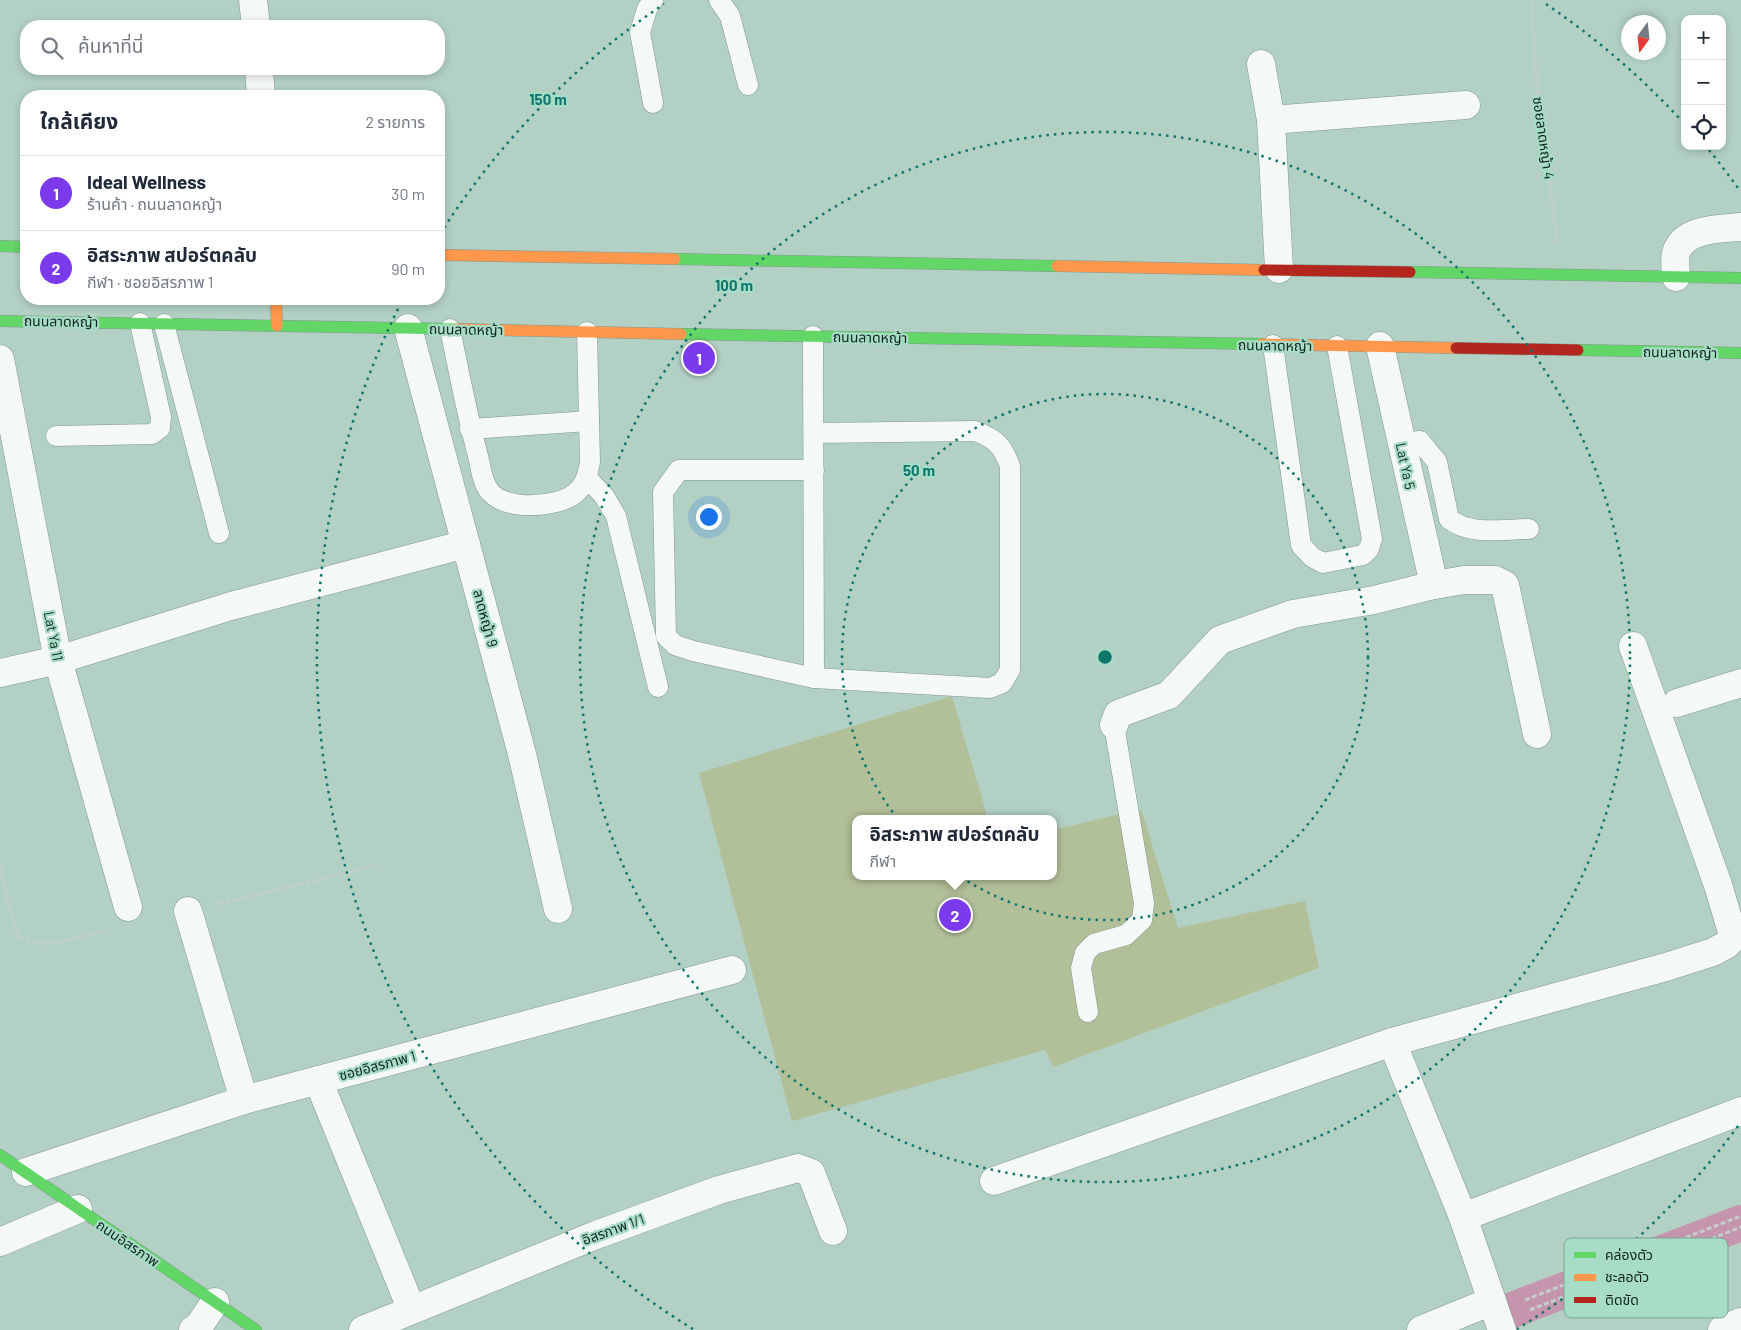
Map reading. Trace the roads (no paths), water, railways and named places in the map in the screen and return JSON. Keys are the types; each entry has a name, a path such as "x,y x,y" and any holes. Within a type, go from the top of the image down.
{"main road":[{"path":"0,246 20,247"},
{"path":"445,255 1741,278"},
{"path":"276,305 277,326"},
{"name":"ถนนลาดหญ้า","path":"0,321 1741,353"},
{"name":"ถนนอิสรภาพ","path":"0,1155 256,1330"}],"street":[{"path":"253,0 255,20"},
{"path":"1261,64 1271,120 1279,269"},
{"path":"259,75 261,90"},
{"path":"1271,120 1466,105"},
{"path":"1676,277 1676,254 1682,242 1701,231 1741,227"},
{"name":"ลาดหญ้า 9","path":"408,328 522,754 558,909"},
{"name":"Lat Ya 5","path":"1380,346 1434,585"},
{"name":"Lat Ya 11","path":"0,360 58,660 128,907"},
{"path":"0,672 58,660 231,606 466,544"},
{"path":"1114,724 1118,714 1168,695 1220,640 1293,614 1374,600 1434,585 1464,580 1495,580 1505,585 1537,734"},
{"path":"994,1181 1392,1042 1666,967 1713,952 1731,940 1732,932 1718,885 1633,646"},
{"path":"1677,702 1741,683"},
{"path":"188,912 244,1100"},
{"name":"ซอยอิสรภาพ 1","path":"26,1172 244,1100 732,970"},
{"path":"1392,1042 1463,1217 1496,1315 1421,1330"},
{"path":"318,1080 411,1308"},
{"path":"1463,1217 1741,1111"},
{"name":"อิสรภาพ 1/1","path":"362,1330 411,1308 596,1235 719,1190 798,1168 811,1173 833,1231"},
{"path":"0,1242 78,1209"},
{"path":"193,1330 200,1326 215,1302"},
{"path":"1722,1330 1741,1322"}],"lane":[{"path":"653,0 647,9 640,32 653,103"},
{"path":"719,0 730,16 748,85"},
{"path":"56,436 152,434 160,428 161,417 140,323"},
{"path":"164,324 219,533"},
{"path":"450,329 470,429 486,486 495,497 504,501 528,505 559,502 580,490 587,478 590,462 586,332"},
{"path":"813,336 814,678"},
{"path":"1272,344 1301,545 1312,557 1324,563 1362,555 1369,549 1372,538 1338,346"},
{"path":"470,429 589,421"},
{"path":"814,433 975,431 992,437 1004,451 1010,466 1010,670 1002,683 990,688 814,678 675,645 666,636 663,492 679,470 814,470"},
{"path":"1401,443 1420,441 1437,462 1449,519 1458,527 1471,530 1529,529"},
{"path":"587,478 604,496 616,516 658,687"},
{"path":"1088,1012 1081,968 1085,953 1094,944 1126,935 1142,920 1144,903 1114,724"}],"waterway":[{"path":"1702,1238 1741,1223"},
{"path":"1507,1312 1564,1290"}],"place":[{"name":"Ideal Wellness","path":"699,358"},
{"name":"อิสระภาพ สปอร์ตคลับ","path":"955,915"}]}
